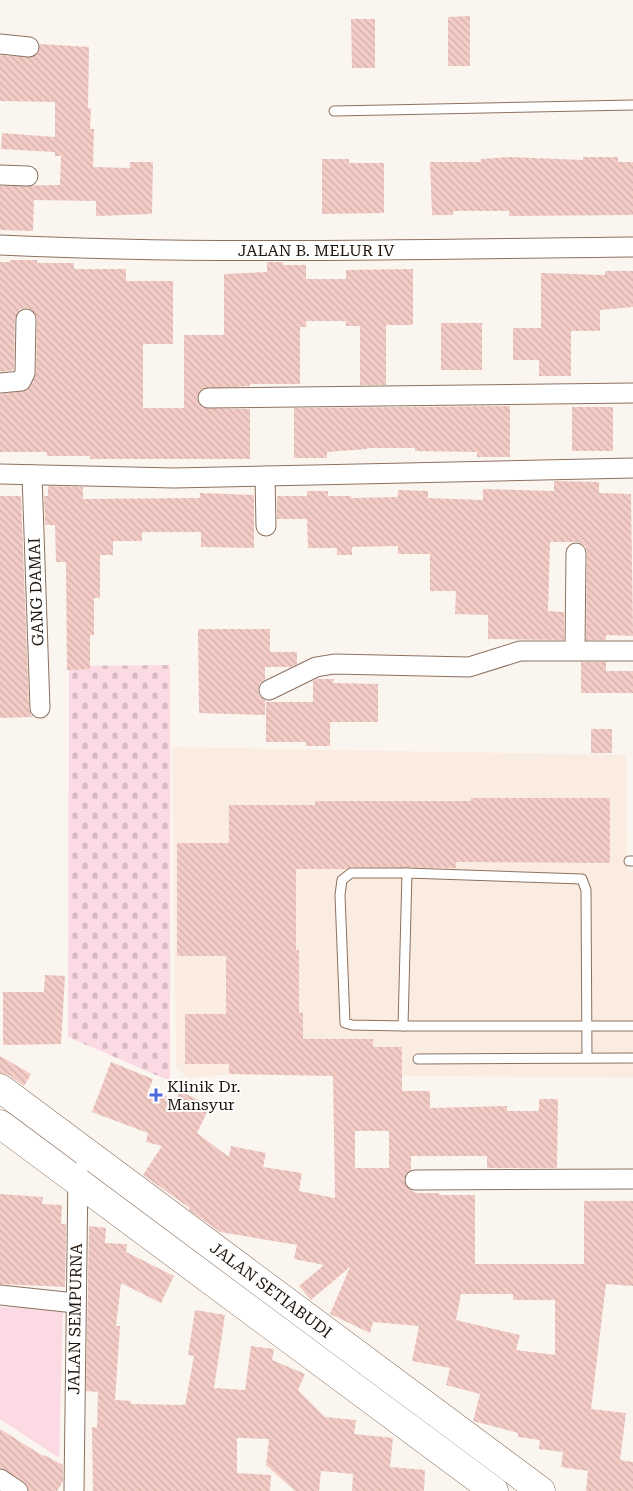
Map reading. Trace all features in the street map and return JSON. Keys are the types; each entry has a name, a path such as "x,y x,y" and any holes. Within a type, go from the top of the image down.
{"main road":[{"name":"JALAN SETIABUDI","path":"0,1088 541,1491"},
{"name":"JALAN SETIABUDI","path":"0,1124 494,1491"}],"street":[{"path":"0,44 29,47"},
{"path":"0,176 28,176"},
{"name":"JALAN B. MELUR IV","path":"0,245 75,248 276,250 633,248"},
{"path":"0,383 21,381 25,373 26,319"},
{"path":"208,398 633,393"},
{"path":"0,474 174,478 633,468"},
{"name":"GANG DAMAI","path":"32,475 40,708"},
{"path":"265,476 266,526"},
{"path":"575,650 576,553"},
{"path":"269,690 316,667 334,664 469,667 514,652 633,651"},
{"name":"JALAN SEMPURNA","path":"74,1491 77,1181 80,1148"},
{"path":"415,1180 633,1179"},
{"path":"0,1295 75,1303"},
{"path":"0,1479 18,1491"}],"lane":[{"path":"334,111 633,105"},
{"path":"587,1058 587,1025 586,890 582,879 407,872 351,872 342,880 340,895 345,1023 352,1025 403,1026 587,1025 633,1026"},
{"path":"403,1026 407,872"},
{"path":"418,1059 633,1058"}],"shaded area":[{"path":"172,747 626,755 627,870 633,870 633,1078 229,1074 188,1078 176,1068"}],"green space":[{"path":"170,665 170,1081 68,1037 69,666"},
{"path":"0,1307 63,1309 59,1458 0,1419"}],"building":[{"path":"470,16 470,66 448,66 448,17"},
{"path":"351,19 375,19 375,68 352,68"},
{"path":"40,44 89,47 88,108 91,108 90,129 94,129 93,167 130,168 130,162 153,162 152,214 96,216 96,201 34,200 33,231 0,230 0,186 60,185 61,156 55,156 55,152 1,149 2,133 55,137 55,102 0,101 0,55 33,57 38,53"},
{"path":"510,157 583,160 583,157 618,157 618,162 633,162 633,215 509,216 509,211 453,211 453,215 432,215 430,162 481,162 481,159"},
{"path":"322,159 349,159 349,163 384,163 384,213 322,214"},
{"path":"10,260 37,260 37,263 74,263 74,269 126,269 126,281 173,281 173,344 143,344 143,408 184,408 184,335 224,335 224,274 267,272 267,262 283,262 283,265 306,265 306,279 346,279 346,270 413,269 413,325 386,325 386,385 360,385 360,326 346,326 346,321 306,321 306,327 300,327 300,384 250,384 250,386 202,389 197,399 203,408 250,409 250,459 90,459 90,456 47,456 47,452 0,452 0,394 27,390 36,373 37,319 32,310 27,308 20,309 15,318 14,370 0,372 0,262 10,262"},
{"path":"605,271 633,271 633,307 600,310 600,331 571,331 571,376 539,376 539,360 513,360 513,328 541,328 541,273 605,275"},
{"path":"441,323 482,323 482,370 441,370"},
{"path":"510,406 510,457 477,457 477,452 415,451 415,448 367,448 327,452 327,458 294,458 294,408"},
{"path":"572,407 613,407 613,451 572,451"},
{"path":"554,481 599,482 599,493 631,494 633,636 606,635 606,640 586,640 587,553 586,547 579,542 550,542 548,611 564,612 564,640 488,639 488,615 455,614 456,591 430,591 430,554 398,554 398,546 352,547 352,555 337,555 337,548 308,548 307,519 277,519 277,496 307,496 307,491 328,491 328,496 351,496 351,498 398,497 398,490 428,491 428,498 483,500 483,489 554,491"},
{"path":"48,486 83,487 83,499 200,498 200,493 254,495 254,548 201,547 201,532 142,532 142,541 113,541 113,555 100,555 100,598 94,598 94,635 90,635 90,669 67,670 66,562 56,562 55,525 45,525 44,496 48,496"},
{"path":"0,496 21,496 29,708 32,717 0,718"},
{"path":"198,629 270,629 270,652 297,652 297,664 291,667 265,667 265,680 260,683 258,690 259,695 265,700 265,715 199,713"},
{"path":"581,662 606,662 606,671 633,671 633,693 581,693"},
{"path":"317,679 334,679 333,683 378,684 378,722 330,722 330,746 306,746 306,742 266,742 266,702 313,702 313,681"},
{"path":"591,729 612,729 612,753 591,753"},
{"path":"471,798 610,798 610,863 456,862 456,868 351,867 346,869 296,869 296,950 299,950 299,1013 303,1013 303,1039 373,1039 373,1047 402,1047 402,1091 430,1091 430,1108 507,1106 507,1111 539,1111 539,1099 558,1099 557,1168 487,1168 487,1156 411,1156 411,1170 406,1174 404,1180 409,1189 416,1193 475,1195 475,1264 584,1264 584,1201 633,1201 633,1286 606,1284 591,1409 626,1413 620,1460 633,1462 633,1491 586,1491 588,1471 561,1467 563,1452 539,1449 540,1440 518,1437 518,1433 473,1421 480,1394 446,1385 450,1368 412,1361 419,1326 373,1322 370,1333 330,1314 350,1267 311,1300 299,1286 324,1265 294,1259 297,1245 220,1232 143,1175 162,1146 146,1142 148,1133 92,1112 111,1062 153,1079 148,1092 176,1099 180,1091 210,1106 197,1133 229,1157 231,1146 266,1153 263,1167 302,1173 299,1191 335,1198 333,1076 229,1074 229,1064 185,1064 185,1014 226,1014 226,956 177,956 177,843 229,843 229,805 315,805 315,801 471,801","holes":["355,1131 389,1131 389,1168 355,1168","461,1294 513,1294 513,1300 555,1300 555,1355 516,1350 520,1335 456,1320"]},
{"path":"45,975 65,976 61,1044 3,1045 3,992 44,992"},
{"path":"0,1056 31,1074 24,1086 9,1075 0,1073"},
{"path":"0,1194 43,1197 42,1204 62,1205 61,1224 66,1224 65,1287 0,1284"},
{"path":"89,1226 106,1228 105,1243 127,1244 126,1252 174,1276 161,1303 121,1283 116,1326 120,1326 115,1400 131,1401 131,1404 185,1405 194,1356 188,1355 195,1310 225,1315 214,1388 245,1390 251,1346 274,1349 272,1360 305,1374 298,1390 325,1417 356,1420 354,1434 393,1438 390,1467 425,1470 424,1491 352,1491 353,1474 321,1471 319,1491 295,1491 266,1465 269,1439 237,1438 237,1473 271,1475 270,1491 93,1491 92,1427 97,1428 98,1392 86,1391"},
{"path":"0,1429 43,1456 63,1465 63,1481 57,1491 29,1491 24,1482 0,1468"}],"place":[{"name":"Klinik Dr. Mansyur","path":"156,1095"}]}
